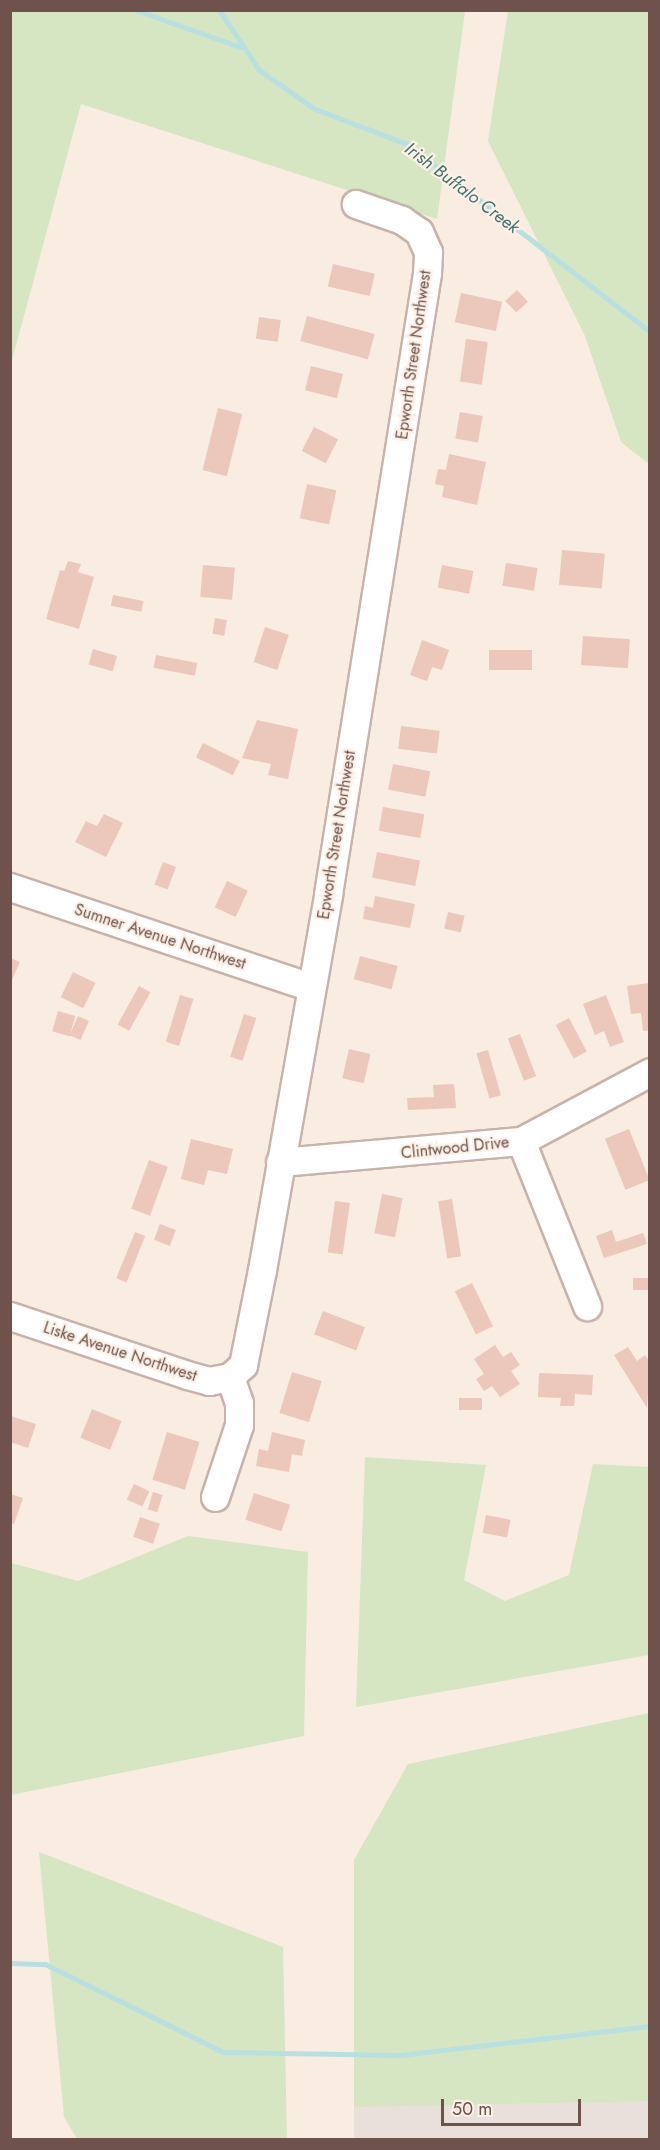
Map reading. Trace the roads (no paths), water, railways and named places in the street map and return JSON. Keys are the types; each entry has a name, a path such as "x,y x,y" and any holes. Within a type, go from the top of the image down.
{"street":[{"name":"Epworth Street Northwest","path":"230,1377 243,1365 280,1162 397,473 428,252 419,232 402,220 356,204"},
{"name":"Sumner Avenue Northwest","path":"10,887 310,987"},
{"name":"Clintwood Drive","path":"280,1162 520,1141 650,1072"},
{"path":"520,1141 587,1305"},
{"name":"Liske Avenue Northwest","path":"10,1316 187,1375 209,1381 230,1377"},
{"path":"215,1497 239,1425 239,1403 230,1377"}],"waterway":[{"path":"136,10 240,47"},
{"name":"Irish Buffalo Creek","path":"219,10 259,70 315,109 407,144 650,332"},
{"path":"10,1963 45,1964 223,2052 400,2055 650,2026"}]}
